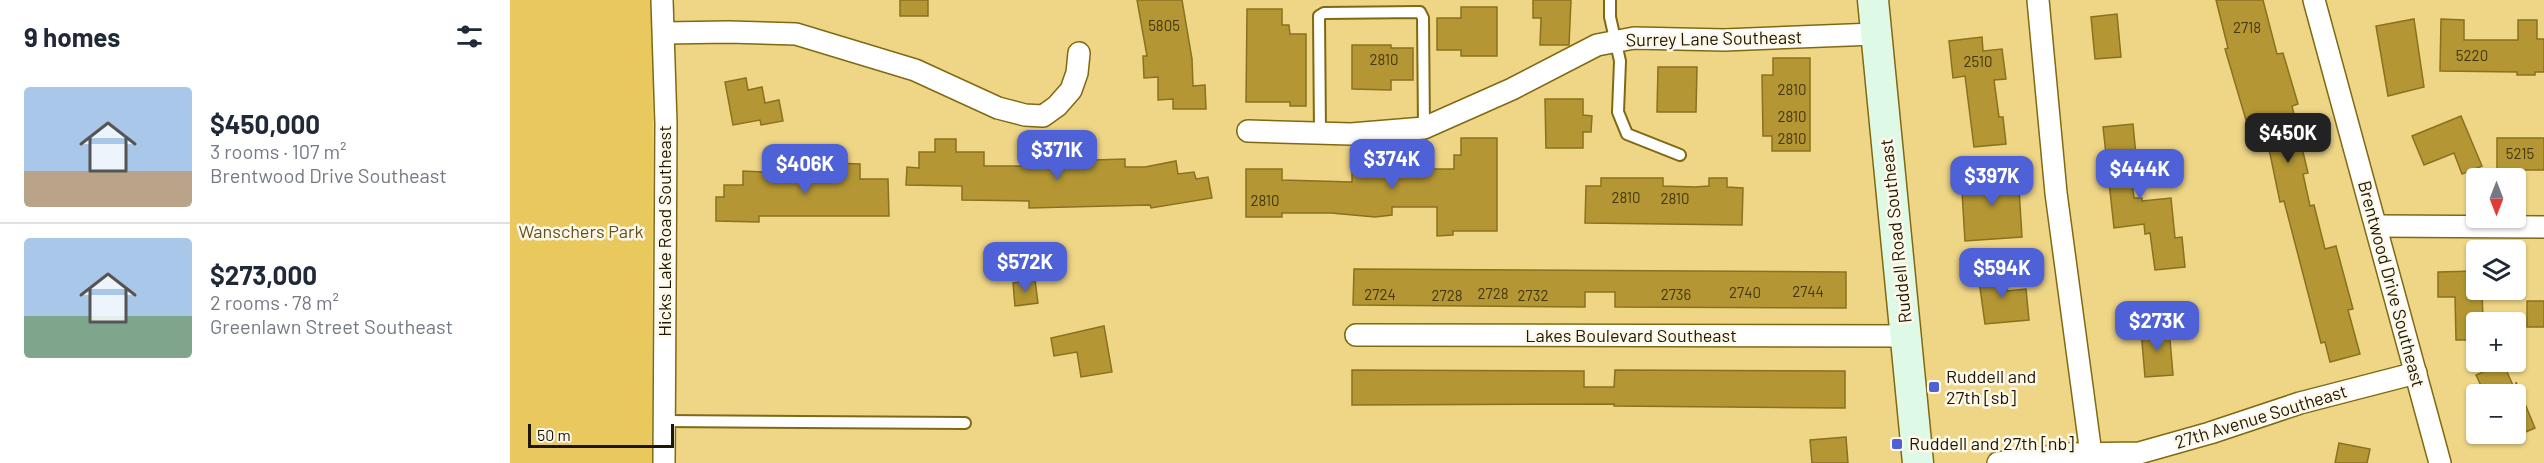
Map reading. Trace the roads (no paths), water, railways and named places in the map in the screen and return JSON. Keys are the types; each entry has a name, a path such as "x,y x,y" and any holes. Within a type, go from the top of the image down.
{"main road":[{"name":"Ruddell Road Southeast","path":"1873,0 1918,463"}],"street":[{"name":"Hicks Lake Road Southeast","path":"662,0 666,124 664,463"},
{"path":"2038,0 2056,193 2091,454"},
{"name":"Brentwood Drive Southeast","path":"2314,0 2440,463"},
{"path":"664,33 796,34 915,70 998,108 1025,115 1042,116 1057,106 1071,90 1077,74 1079,53"},
{"name":"Surrey Lane Southeast","path":"1248,131 1351,135 1424,128 1512,89 1597,45 1634,38 1724,40 1875,34"},
{"path":"2376,226 2544,227"},
{"name":"Lakes Boulevard Southeast","path":"1356,335 1907,336"},
{"name":"27th Avenue Southeast","path":"1998,463 2091,454 2139,453 2210,433 2300,403 2416,373"}],"lane":[{"path":"1610,0 1614,42 1620,61 1618,112 1627,135 1680,155"},
{"path":"1320,134 1319,16 1324,13 1420,12 1423,18 1424,128"},
{"path":"664,421 964,423"}],"place":[{"name":"Ruddell and 27th [sb]","path":"1934,387"},
{"name":"Ruddell and 27th [nb]","path":"1897,444"}],"park label":[{"name":"Wanschers Park","path":"581,232"}]}
